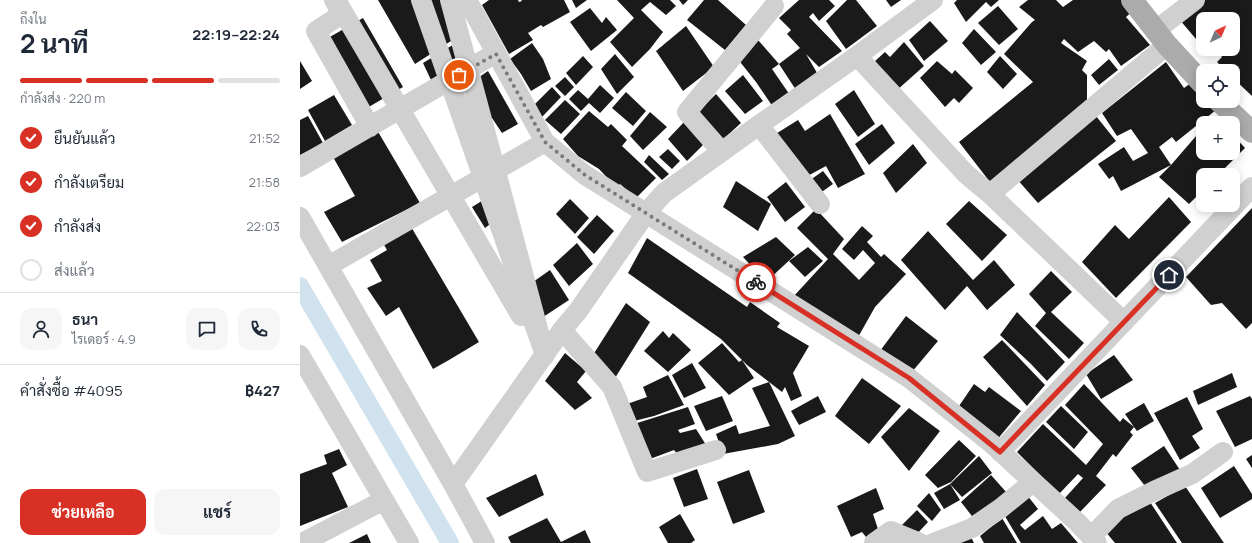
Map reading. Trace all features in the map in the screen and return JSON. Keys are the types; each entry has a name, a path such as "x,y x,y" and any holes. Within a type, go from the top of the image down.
{"main road":[{"path":"1132,0 1161,38 1196,76"},
{"path":"1226,108 1252,132"}],"street":[{"path":"335,0 342,14 316,31 370,127"},
{"path":"335,0 545,355"},
{"path":"421,0 545,355"},
{"path":"453,484 562,330 578,311 646,213 664,193 933,0"},
{"path":"990,194 1161,38 1195,0"},
{"path":"465,1 545,355"},
{"path":"465,1 545,142 585,175 909,378 1000,452 1077,522 1094,540 1118,509 1154,490 1192,474 1223,452"},
{"path":"722,152 687,112 774,6"},
{"path":"300,167 496,54"},
{"path":"857,56 966,174 990,194 1124,322"},
{"path":"398,110 446,199 545,355"},
{"path":"759,125 820,204"},
{"path":"328,266 545,142"},
{"path":"1000,452 1252,187"},
{"path":"300,217 453,484 485,543"},
{"path":"562,330 612,387 647,472 716,450"},
{"path":"300,355 408,543"},
{"path":"933,543 972,528 1001,508 1033,482"},
{"path":"302,543 384,500"},
{"path":"874,543 891,531 920,543"}],"building":[{"path":"378,0 441,0 462,34 415,64"},
{"path":"489,0 518,0 519,2 522,1 521,0 564,0 570,12 543,27 541,25 528,33 533,40 509,54 482,5"},
{"path":"572,0 587,0 576,8"},
{"path":"617,0 670,0 676,6 666,15 650,2 641,10 663,32 650,49 632,67 610,42 634,18"},
{"path":"679,0 688,0 683,5"},
{"path":"704,0 718,0 746,25 725,50 687,20"},
{"path":"799,0 829,0 835,6 819,21 813,13 809,17 842,51 819,67 806,54 820,78 796,90 779,64 800,48 787,34 791,30 779,18"},
{"path":"847,0 856,0 877,26 846,49 826,21"},
{"path":"886,0 901,0 891,7"},
{"path":"957,0 999,0 991,7 986,2 966,22 954,3"},
{"path":"1028,0 1056,0 1063,7 1073,0 1126,0 1134,10 1126,17 1150,45 1121,66 1109,49 1106,52 1094,41 1078,52 1064,39 1061,43 1087,61 1082,70 1087,75 1087,101 990,182 959,142 1033,82 1004,54 1035,20 1019,7"},
{"path":"1205,0 1252,0 1252,96 1240,85 1240,64 1219,64 1217,62 1221,56 1240,56 1240,12 1196,12 1196,39 1179,19"},
{"path":"998,6 1018,29 999,45 978,23"},
{"path":"590,8 602,23 606,17 617,30 591,51 570,22"},
{"path":"363,18 403,87 367,108 328,38"},
{"path":"930,21 948,41 924,61 909,40"},
{"path":"686,26 714,67 683,91 656,51"},
{"path":"974,29 996,52 981,65 962,43"},
{"path":"758,40 779,64 772,69 792,98 775,110 737,58"},
{"path":"904,42 924,66 896,91 874,62 885,52 890,57"},
{"path":"456,43 465,60 431,80 423,63"},
{"path":"532,43 543,59 551,79 531,91 510,59"},
{"path":"615,54 634,77 617,94 601,69"},
{"path":"583,56 593,67 576,85 566,73"},
{"path":"1000,56 1017,74 1003,89 987,72"},
{"path":"1109,59 1118,70 1099,85 1091,75"},
{"path":"300,61 312,81 300,89"},
{"path":"937,61 952,74 955,70 973,88 959,103 954,98 945,107 920,78"},
{"path":"1166,62 1184,88 1191,83 1196,88 1196,108 1214,108 1216,110 1208,116 1196,116 1196,126 1176,142 1172,137 1159,147 1171,165 1121,191 1113,176 1109,179 1098,164 1124,147 1133,161 1148,153 1131,129 1117,136 1102,113"},
{"path":"488,71 518,124 502,133 492,118 485,122 472,82"},
{"path":"743,75 763,101 745,114 725,91"},
{"path":"565,77 574,87 565,96 555,86"},
{"path":"600,85 614,98 600,113 589,103 581,111 569,99 578,90 588,99"},
{"path":"552,87 561,97 542,117 533,106"},
{"path":"854,90 875,124 858,137 835,104"},
{"path":"626,92 646,111 633,126 612,108"},
{"path":"716,94 741,123 719,143 695,115"},
{"path":"334,95 352,125 325,141 308,110"},
{"path":"565,100 580,114 561,134 545,120"},
{"path":"589,111 608,127 611,124 627,140 622,146 656,178 636,198 620,184 617,188 599,169 578,156 563,139"},
{"path":"650,112 667,127 643,150 630,136"},
{"path":"830,114 865,174 838,188 826,166 802,179 774,135 798,120 805,131"},
{"path":"308,116 323,143 300,155 300,120"},
{"path":"1096,116 1116,141 1038,203 1016,178"},
{"path":"685,121 704,144 687,161 668,139"},
{"path":"882,124 895,143 869,165 855,144"},
{"path":"377,130 420,203 342,242 324,212 355,196 333,157"},
{"path":"1196,136 1196,160 1233,160 1225,168 1196,168 1196,197 1189,204 1159,177"},
{"path":"1240,143 1245,148 1240,153"},
{"path":"913,144 927,163 896,193 883,173"},
{"path":"668,149 680,161 672,169 659,157"},
{"path":"649,155 669,174 662,180 644,162"},
{"path":"823,171 833,184 816,196 806,183"},
{"path":"736,181 771,204 758,231 723,207"},
{"path":"786,182 805,207 785,222 767,197"},
{"path":"1169,197 1191,222 1116,298 1082,262 1115,225 1129,239"},
{"path":"485,199 498,218 485,228 472,207"},
{"path":"570,199 589,218 575,234 556,214"},
{"path":"969,201 1007,235 982,261 946,224"},
{"path":"1252,208 1252,323 1246,329 1222,303 1211,305 1186,277"},
{"path":"816,209 844,239 833,254 859,280 875,263 863,250 854,260 842,249 862,226 873,236 867,242 881,257 884,254 906,274 875,307 857,339 793,297 828,259 797,228"},
{"path":"597,215 614,231 594,254 577,237"},
{"path":"410,225 479,342 433,369 399,307 386,316 367,288 382,281 370,260 387,250 383,243"},
{"path":"928,231 973,280 994,260 1015,285 987,310 967,286 945,310 901,260"},
{"path":"776,237 795,255 766,282 743,257"},
{"path":"647,238 747,307 750,302 780,323 777,327 809,346 793,373 802,396 791,401 785,387 782,392 747,365 721,339 628,273"},
{"path":"577,243 593,264 569,286 553,265"},
{"path":"808,247 823,261 805,277 789,261"},
{"path":"550,270 569,300 534,323 516,294"},
{"path":"1051,271 1072,292 1051,312 1084,343 1069,359 1035,326 1046,313 1029,294"},
{"path":"626,303 650,322 615,378 591,358"},
{"path":"1017,312 1065,362 1047,381 1000,335"},
{"path":"906,316 938,341 911,373 880,351"},
{"path":"663,331 669,338 673,333 691,350 668,372 644,351"},
{"path":"1002,340 1045,385 1027,406 983,357"},
{"path":"722,343 739,362 742,360 754,378 729,395 698,363"},
{"path":"565,353 586,371 577,382 592,398 575,410 545,381"},
{"path":"1114,355 1133,380 1101,399 1086,374"},
{"path":"692,363 706,388 684,398 672,375"},
{"path":"1232,373 1237,387 1198,405 1193,391"},
{"path":"668,375 684,405 654,416 634,421 627,404 647,397 643,387"},
{"path":"862,378 901,406 869,444 835,416"},
{"path":"769,382 795,436 778,444 723,454 716,434 736,425 739,434 770,426 752,388"},
{"path":"974,384 985,392 989,387 1021,411 996,441 957,409"},
{"path":"1084,384 1120,422 1123,418 1134,427 1130,432 1133,435 1116,457 1113,454 1096,476 1106,485 1079,513 1064,499 1083,478 1078,474 1059,494 1017,452 1043,424 1086,465 1103,444 1065,405"},
{"path":"722,396 733,421 706,431 694,406"},
{"path":"818,396 826,412 799,425 791,411"},
{"path":"1250,396 1252,399 1252,439 1235,447 1216,411"},
{"path":"1187,397 1203,429 1192,436 1200,448 1180,460 1154,413"},
{"path":"1144,403 1154,421 1137,431 1125,414"},
{"path":"1061,406 1088,432 1074,449 1046,422"},
{"path":"688,407 695,424 678,430 680,433 696,429 708,448 678,455 674,450 650,459 634,424"},
{"path":"909,408 940,431 909,471 881,437"},
{"path":"959,440 976,456 951,482 938,488 925,475"},
{"path":"1164,446 1182,473 1145,486 1131,468"},
{"path":"339,449 347,465 332,473 348,507 300,526 300,474 327,464 324,455"},
{"path":"1252,455 1252,468 1246,459"},
{"path":"979,456 992,473 962,497 950,484"},
{"path":"1234,466 1252,494 1252,499 1220,518 1201,488"},
{"path":"697,469 708,499 684,507 673,478"},
{"path":"749,470 765,512 733,524 717,482"},
{"path":"536,474 544,495 499,517 486,498"},
{"path":"991,475 1007,493 975,520 961,502"},
{"path":"950,484 960,500 944,509 934,493"},
{"path":"1185,486 1224,543 1182,543 1155,503"},
{"path":"876,488 884,509 873,514 878,529 866,537 862,532 851,537 837,506"},
{"path":"929,493 941,510 932,521 917,506"},
{"path":"1027,495 1038,509 1020,525 1025,530 1043,516 1052,529 1061,523 1078,543 1021,543 1003,513"},
{"path":"1148,499 1177,543 1115,543 1105,531"},
{"path":"917,510 928,522 915,536 901,526"},
{"path":"680,514 695,540 691,543 668,543 659,527"},
{"path":"547,518 561,542 585,530 591,543 511,543 508,537"},
{"path":"1002,518 1017,543 984,543 980,536"},
{"path":"367,534 371,543 349,543"},
{"path":"971,537 974,543 957,543"}],"waterway":[{"path":"300,286 450,543"}],"way so far":[{"path":"459,75 496,54 545,142 585,175 756,282"}],"route":[{"path":"756,282 909,378 991,443 1000,452 1169,275"}]}
